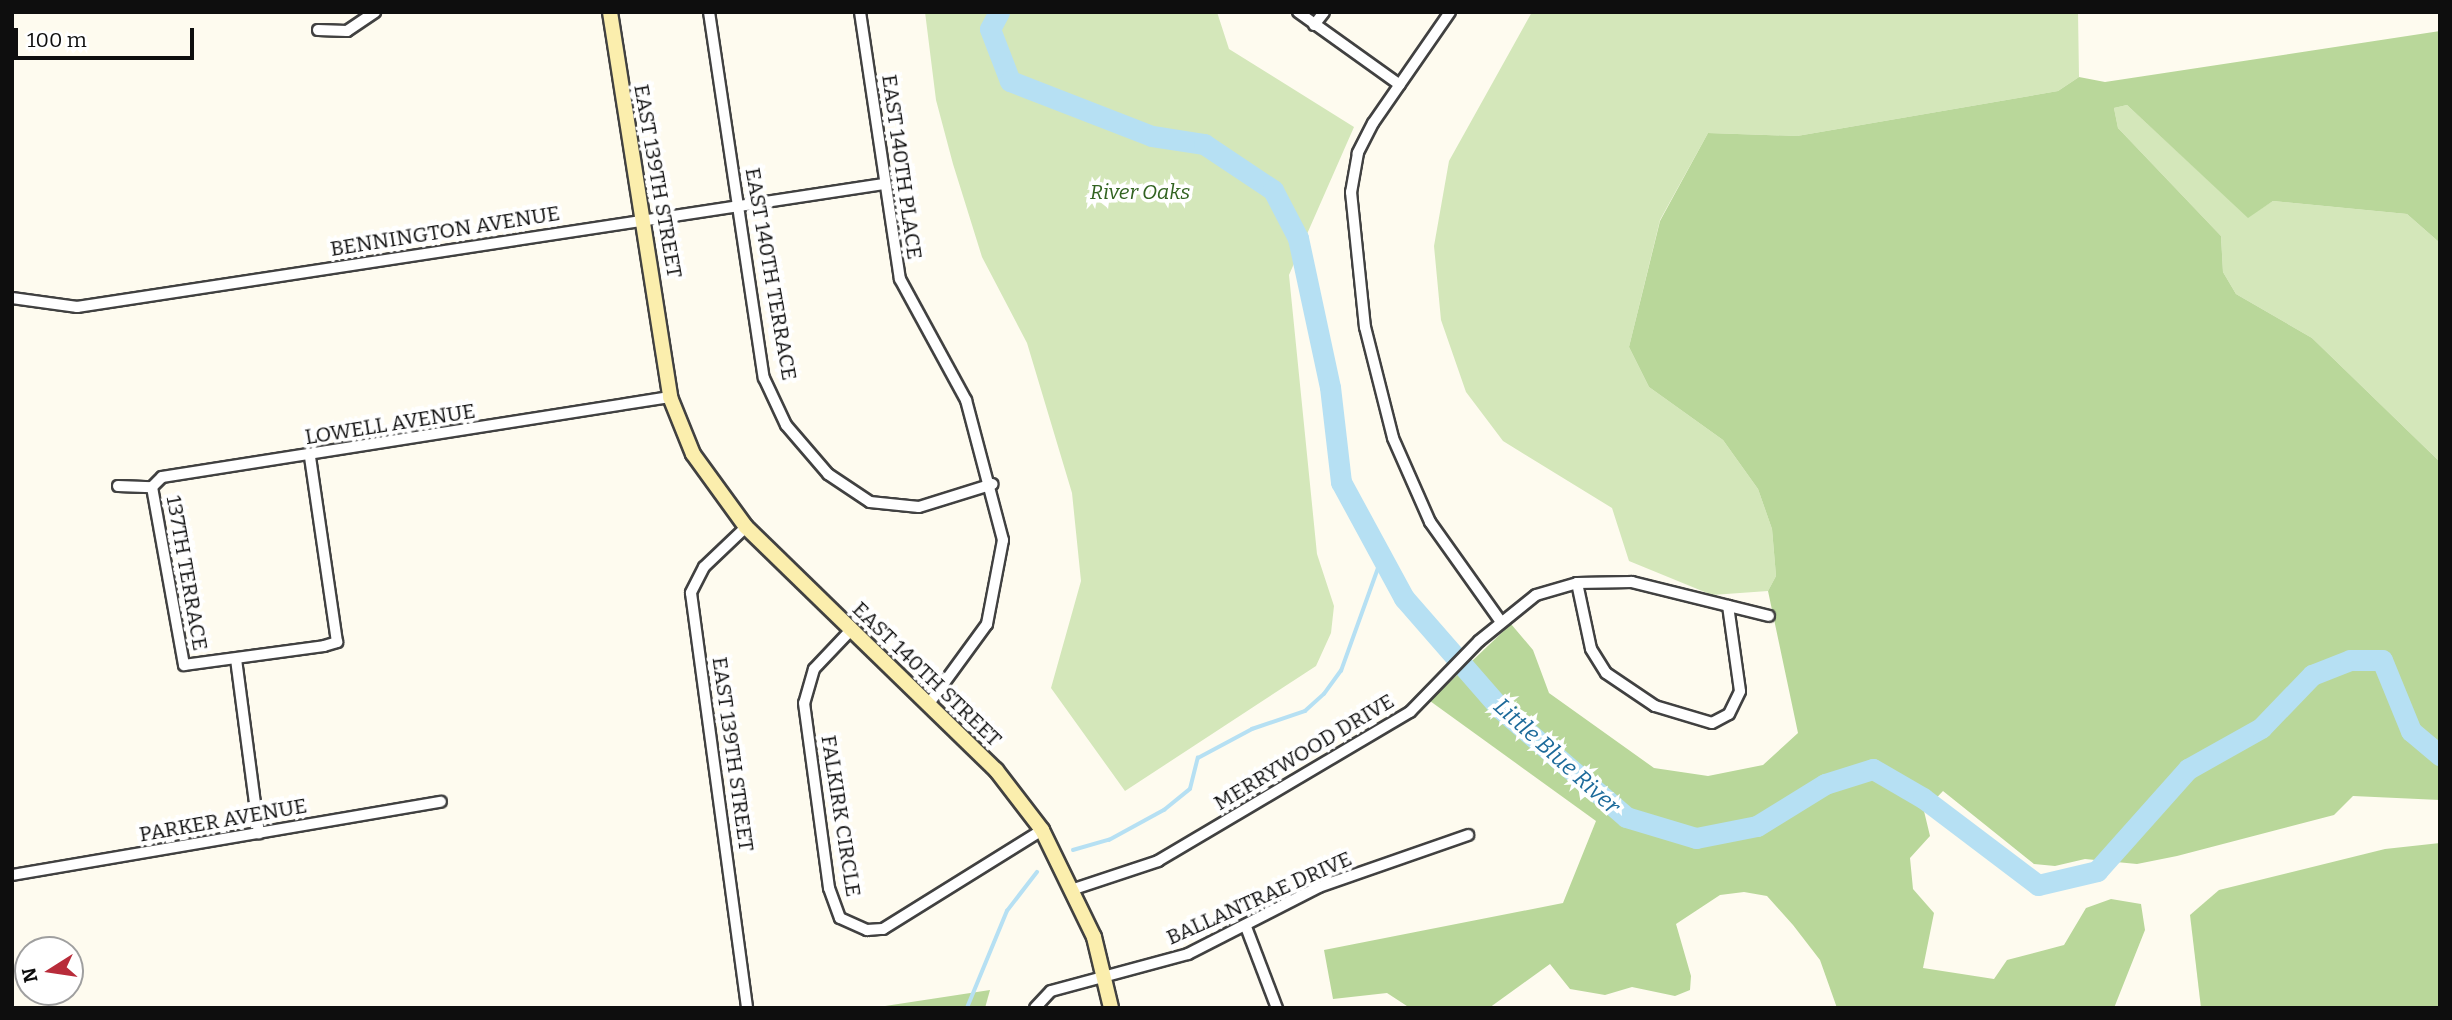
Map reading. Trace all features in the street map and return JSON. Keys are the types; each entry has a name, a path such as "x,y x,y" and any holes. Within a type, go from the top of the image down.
{"street":[{"path":"318,30 347,31 375,12"},
{"name":"EAST 139TH STREET","path":"610,12 670,397"},
{"name":"EAST 140TH TERRACE","path":"709,12 764,378 809,456 848,490 891,508 919,508 993,484"},
{"name":"EAST 140TH PLACE","path":"860,12 900,279 966,400 993,484 1003,540 996,599 974,648 928,705"},
{"path":"1297,12 1400,85"},
{"path":"1314,25 1324,12"},
{"path":"1450,12 1400,85 1359,153 1351,192 1365,327 1380,397 1410,482 1459,567 1501,622"},
{"name":"BENNINGTON AVENUE","path":"12,298 77,307 884,184"},
{"name":"LOWELL AVENUE","path":"118,486 152,487 162,477 310,456 670,397"},
{"name":"EAST 140TH STREET","path":"670,397 693,454 746,527 996,770 1042,830 1074,889 1106,979 1111,1008"},
{"path":"236,659 337,642 310,456"},
{"name":"137TH TERRACE","path":"152,487 184,665 236,659 259,833"},
{"name":"EAST 139TH STREET","path":"746,527 704,567 691,593 747,1008"},
{"path":"1577,583 1591,649 1606,673 1655,706 1712,723 1730,714 1740,691 1728,606"},
{"name":"MERRYWOOD DRIVE","path":"1074,889 1158,861 1410,712 1435,683 1479,641 1536,595 1577,583 1632,583 1769,616"},
{"name":"FALKIRK CIRCLE","path":"851,630 814,669 804,703 829,888 840,918 867,930 883,929 1042,830"},
{"name":"PARKER AVENUE","path":"12,875 441,802"},
{"name":"BALLANTRAE DRIVE","path":"1035,1008 1051,991 1106,979 1188,954 1246,927 1319,887 1468,835"},
{"path":"1246,927 1277,1008"}],"green space":[{"name":"River Oaks","path":"925,12 1217,12 1229,49 1354,127 1289,275 1317,554 1334,606 1331,633 1316,666 1125,791 1051,688 1081,581 1072,493 1027,343 982,257 953,164 936,100"},
{"path":"1532,12 2078,12 2079,77 2058,91 1797,136 1708,133 1660,220 1629,347 1649,387 1723,440 1758,489 1772,529 1776,576 1768,591 1712,595 1629,561 1612,508 1503,441 1466,392 1441,320 1434,246 1449,161"},
{"path":"2440,31 2440,243 2407,214 2273,201 2248,218 2127,105 2114,108 2118,128 2221,236 2223,272 2236,294 2312,338 2440,462 2440,800 2353,796 2334,815 2177,856 2137,864 2085,859 2055,866 2034,864 1943,791 1924,811 1930,836 1910,858 1913,889 1934,913 1923,968 1994,979 2007,960 2064,945 2086,908 2111,899 2141,904 2145,930 2114,1008 1837,1008 1820,960 1793,925 1767,896 1744,892 1720,895 1676,924 1691,976 1690,990 1675,996 1632,987 1605,995 1570,989 1550,964 1489,1008 1410,1008 1387,993 1333,999 1324,950 1563,903 1596,821 1430,701 1511,624 1533,650 1549,693 1654,768 1708,776 1763,765 1798,733 1768,591 1776,576 1772,529 1758,489 1723,440 1649,387 1629,347 1660,221 1708,133 1797,136 2058,91 2079,77 2105,82"},
{"path":"2127,105 2248,217 2273,201 2407,214 2440,243 2440,462 2312,338 2236,294 2223,272 2221,236 2118,128 2114,108"},
{"path":"2440,843 2440,1008 2201,1008 2190,915 2219,890 2385,849"},
{"path":"990,990 985,1008 872,1008"}],"waterway":[{"name":"Little Blue River","path":"999,12 990,29 1010,81 1152,136 1204,144 1273,190 1298,238 1330,387 1341,482 1404,598 1501,709 1626,817 1696,838 1757,826 1825,784 1873,769 1923,798 2038,885 2097,871 2188,769 2261,728 2312,675 2350,660 2382,660 2411,731 2440,755"},
{"path":"1073,850 1109,840 1164,810 1190,789 1198,758 1252,729 1305,711 1324,694 1341,671 1382,557"},
{"path":"967,1008 1007,911 1037,872"}]}
